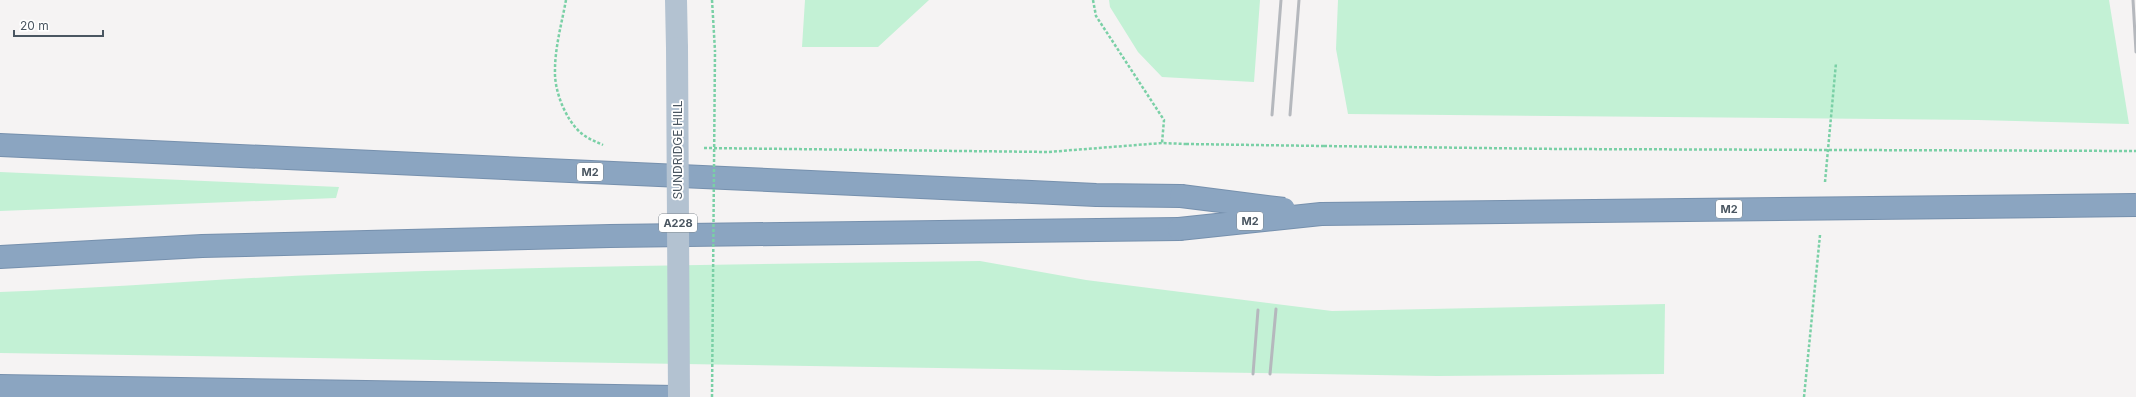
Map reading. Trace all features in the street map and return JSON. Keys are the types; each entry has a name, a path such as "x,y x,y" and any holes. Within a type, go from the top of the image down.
{"highway":[{"name":"M2","path":"0,145 1088,194 1181,196 1321,214"},
{"name":"M2","path":"0,257 218,245 610,236 1180,229 1321,214 2136,204"},
{"path":"0,386 676,397"}],"main road":[{"name":"SUNDRIDGE HILL","path":"676,0 679,397"}],"path":[{"path":"566,0 555,69 558,92 570,118 581,133 595,142 607,146"},
{"path":"712,0 715,51 712,397"},
{"path":"1093,0 1096,16 1164,120 1162,142"},
{"path":"700,148 1048,152 1162,142 1186,144 1559,149 2136,151"}],"green space":[{"path":"805,0 929,0 878,47 802,47"},
{"path":"1109,0 1260,0 1254,82 1162,77 1138,52 1110,7"},
{"path":"1338,0 2109,0 2129,124 1978,120 1348,114 1336,49"},
{"path":"0,172 339,187 336,198 0,211"},
{"path":"980,261 1086,280 1332,311 1665,304 1664,374 1437,376 0,353 0,292 419,271"}],"railway":[{"path":"1272,115 1281,0"},
{"path":"1290,115 1299,0"},
{"path":"2133,0 2136,52"},
{"path":"1270,374 1276,309"},
{"path":"1253,374 1258,310"}]}
